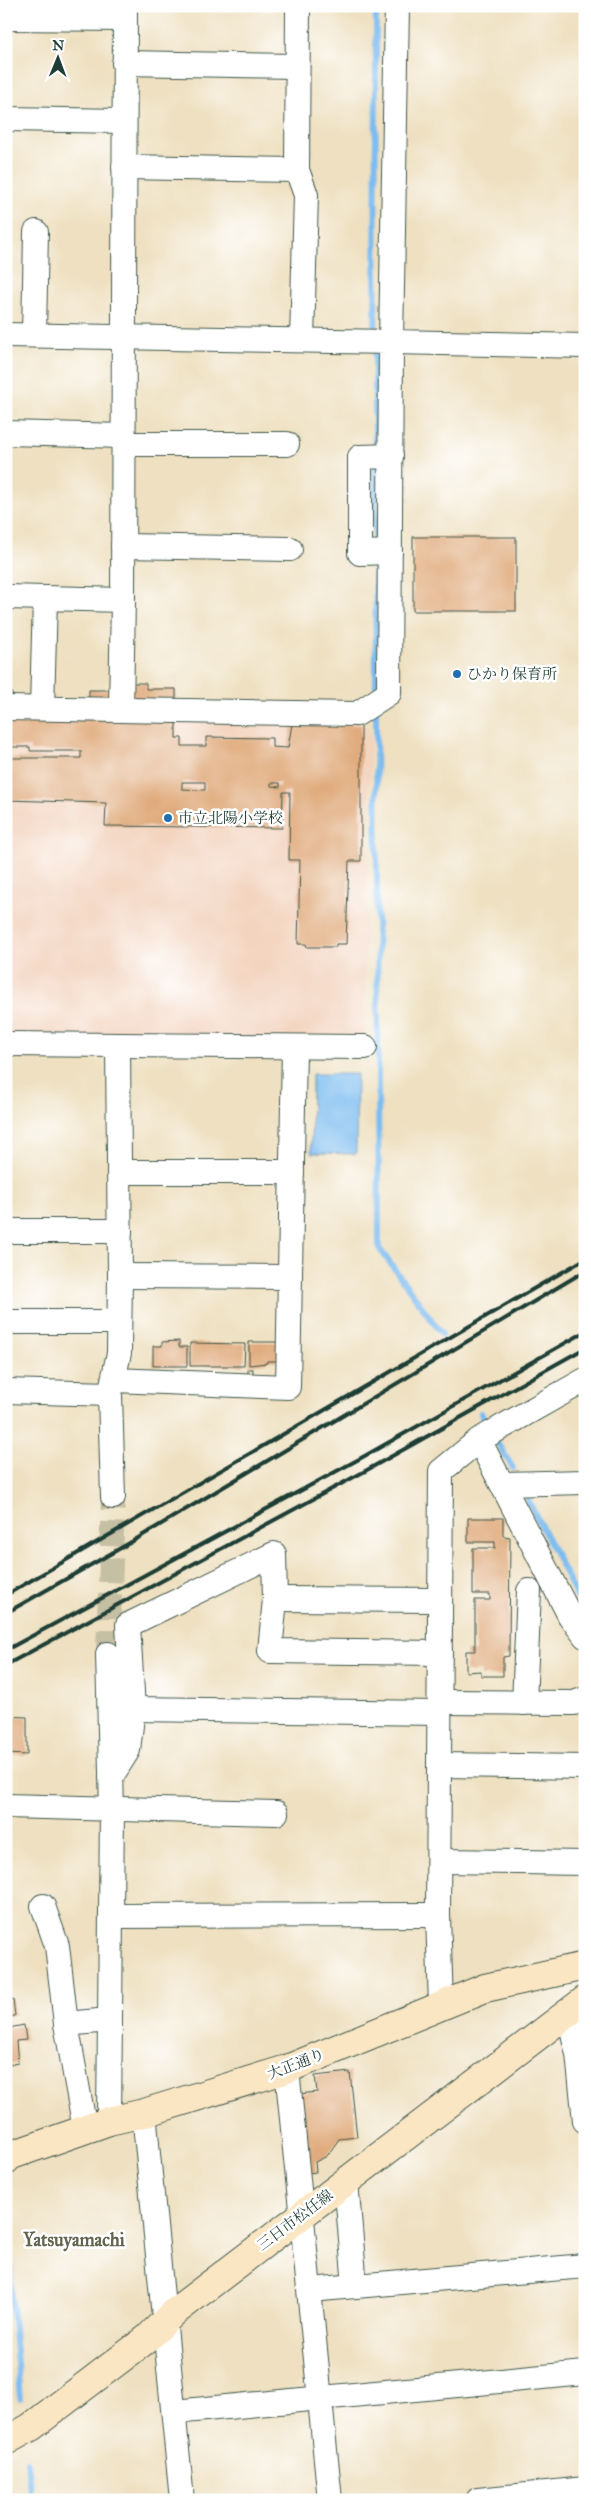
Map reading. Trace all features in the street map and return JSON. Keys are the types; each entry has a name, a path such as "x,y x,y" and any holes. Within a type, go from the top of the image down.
{"main road":[{"name":"大正通り","path":"6,2160 9,2156 97,2125 144,2113 286,2069 485,1988 585,1966"},
{"name":"三日市松任線","path":"6,2441 39,2421 148,2338 165,2321 576,2006"}],"street":[{"path":"298,6 297,170 306,195 302,340"},
{"path":"6,708 357,714 389,693 391,456 380,341 397,6"},
{"path":"6,18 125,13 123,121 124,600 121,709"},
{"path":"124,63 297,66"},
{"path":"6,119 123,121"},
{"path":"124,167 297,170"},
{"path":"34,335 36,232"},
{"path":"6,334 585,346"},
{"path":"6,433 124,440 288,444"},
{"path":"390,552 360,553 360,457 391,456"},
{"path":"123,546 290,549"},
{"path":"6,597 124,600"},
{"path":"42,708 45,598"},
{"path":"6,1044 365,1047"},
{"path":"113,1497 112,1387 119,1353 120,1276 118,1046"},
{"path":"6,1391 112,1387 288,1387 294,1047"},
{"path":"120,1172 292,1172"},
{"path":"6,1231 120,1231"},
{"path":"120,1276 290,1277"},
{"path":"6,1322 119,1322"},
{"path":"441,2005 438,1915 441,1470 479,1440 585,1380"},
{"path":"479,1440 504,1484 570,1616 585,1636"},
{"path":"504,1484 585,1482"},
{"path":"111,1777 128,1750 133,1709 128,1624 274,1554 276,1599 270,1651 440,1653"},
{"path":"524,1703 530,1590"},
{"path":"276,1599 440,1600"},
{"path":"97,2125 109,2020 112,1810 108,1654"},
{"path":"133,1709 439,1707 574,1703 585,1700"},
{"path":"439,1765 585,1767"},
{"path":"6,1806 276,1813"},
{"path":"439,1861 585,1863"},
{"path":"43,1906 57,1946 66,2024 97,2125"},
{"path":"110,1916 438,1915"},
{"path":"576,2006 578,2054 585,2122"},
{"path":"66,2024 109,2020"},
{"path":"286,2069 330,2500"},
{"path":"144,2113 182,2500"},
{"path":"346,2182 355,2286"},
{"path":"310,2290 585,2266"},
{"path":"174,2412 585,2373"},
{"path":"478,2500 585,2489"}],"shaded area":[{"path":"6,714 362,722 371,735 364,1041 6,1037"}],"water":[{"path":"312,1074 357,1074 356,1154 311,1153"}],"building":[{"path":"413,537 516,537 516,611 413,611"},
{"path":"115,683 146,683 146,689 176,689 176,738 182,738 182,746 206,746 206,737 272,738 272,747 288,748 292,724 361,725 361,861 349,861 346,944 336,944 336,947 307,947 306,944 298,944 300,860 289,860 290,792 283,792 282,828 105,826 106,803 6,800 6,692 12,692 12,714 89,715 89,690 115,690","holes":["10,747 30,747 30,751 81,751 81,758 9,758","182,782 205,782 205,790 182,789","271,783 280,783 280,787 271,786"]},
{"path":"179,1341 179,1347 187,1347 187,1366 153,1366 153,1346 162,1346 162,1342"},
{"path":"249,1342 283,1342 277,1361 249,1365"},
{"path":"190,1343 245,1344 244,1366 190,1366"},
{"path":"248,1369 253,1369 253,1376 248,1376"},
{"path":"468,1518 503,1518 503,1536 510,1537 509,1656 503,1657 503,1676 481,1676 481,1671 466,1672 466,1651 475,1651 475,1600 490,1600 490,1594 473,1594 473,1548 495,1548 495,1542 468,1542"},
{"path":"6,1716 27,1717 27,1755 6,1754"},
{"path":"6,1994 8,1999 13,1999 15,2016 6,2017"},
{"path":"6,2020 9,2020 9,2028 24,2025 26,2040 16,2041 18,2063 6,2065"},
{"path":"350,2072 357,2137 339,2139 327,2156 315,2162 316,2172 308,2173 299,2094 317,2092 315,2076"}],"waterway":[{"path":"375,451 376,6"},
{"path":"375,461 376,696"},
{"path":"376,708 379,1248 442,1334"},
{"path":"481,1413 489,1428"},
{"path":"494,1437 513,1468"},
{"path":"528,1500 585,1612"},
{"path":"6,2221 10,2247 11,2294 20,2398"},
{"path":"27,2461 31,2500"}],"tunnel":[{"path":"108,1654 113,1497"}],"railway":[{"path":"6,1595 585,1259"},
{"path":"6,1613 133,1541 585,1271"},
{"path":"6,1650 361,1458 585,1332"},
{"path":"6,1665 367,1470 585,1348"}],"place":[{"name":"ひかり保育所","path":"457,674"},
{"name":"市立北陽小学校","path":"168,818"}],"district":[{"name":"Yatsuyamachi","path":"74,2240"}]}
